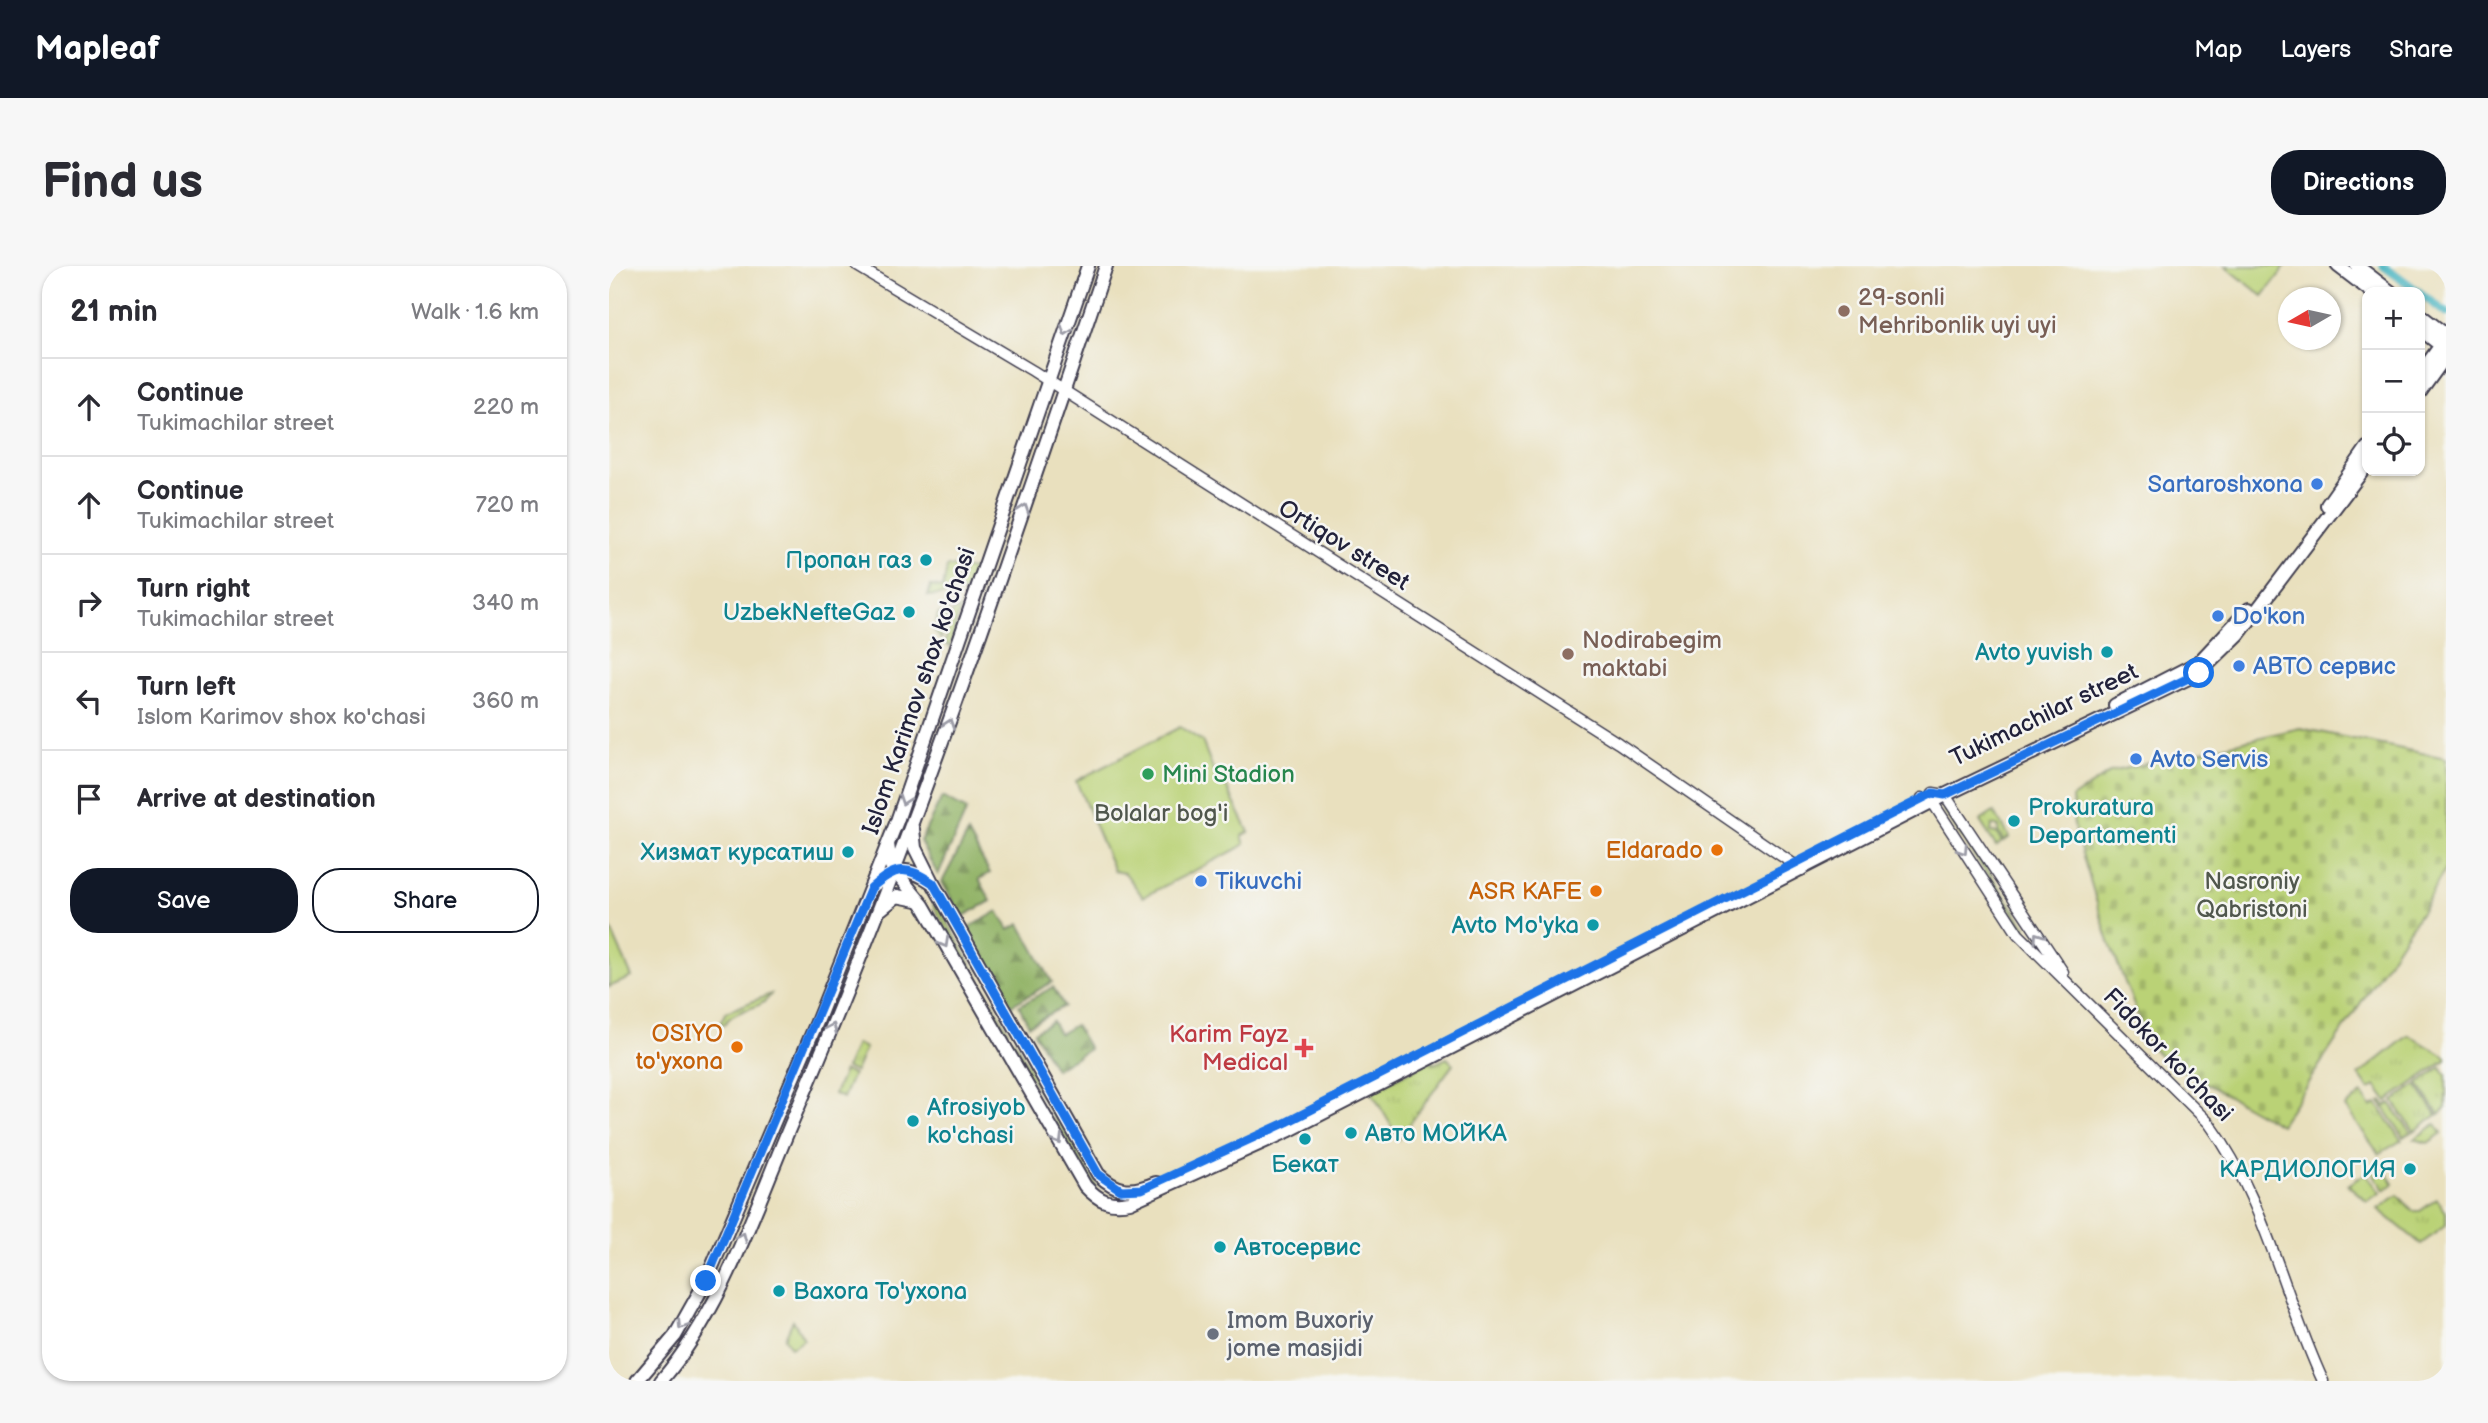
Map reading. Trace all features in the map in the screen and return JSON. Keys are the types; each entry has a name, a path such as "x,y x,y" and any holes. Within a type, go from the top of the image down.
{"main road":[{"name":"Islom Karimov shox ko'chasi","path":"637,1381 675,1336 706,1281 871,888 1050,382 1088,266"},
{"name":"Islom Karimov shox ko'chasi","path":"661,1381 709,1312 881,909 914,822 1106,266"},
{"path":"2338,266 2365,287"},
{"path":"2357,266 2384,287"},
{"path":"2425,321 2445,345"},
{"path":"2425,332 2445,345"},
{"path":"2425,368 2445,345"},
{"path":"2425,383 2445,345"},
{"name":"Tukimachilar street","path":"888,844 888,858 895,872 923,905 1085,1186 1095,1196 1112,1204 1130,1202 1290,1130 2205,658 2246,612 2362,455"},
{"name":"Tukimachilar street","path":"1932,798 2204,670 2239,634 2362,472"},
{"name":"Tukimachilar street","path":"914,822 915,848 933,883 1098,1174 1121,1190 1142,1189 1287,1122 1798,868"},
{"path":"871,888 895,872 911,870 933,883"},
{"path":"881,909 897,896 913,898 923,905"},
{"path":"1004,1048 1003,1043 1011,1035 1021,1037"}],"street":[{"name":"Ortiqov street","path":"856,266 1050,382 1618,743 1798,868"},
{"name":"Fidokor ko'chasi","path":"1932,798 2018,934 2209,1122 2237,1163 2250,1191 2297,1322 2323,1381"},
{"name":"Fidokor ko'chasi","path":"1932,798 2077,993"}],"green space":[{"path":"2225,266 2286,266 2263,296"},
{"path":"947,567 958,567 953,594 928,596 931,586 943,588"},
{"path":"963,569 975,569 969,590 957,593"},
{"path":"960,609 950,647 945,643 952,612"},
{"path":"948,611 941,639 934,631 938,614"},
{"name":"Bolalar bog'i","path":"1180,727 1202,741 1219,784 1224,782 1249,832 1242,836 1245,844 1241,847 1143,897 1125,873 1114,871 1076,781"},
{"name":"Nasroniy Qabristoni","path":"2300,728 2446,758 2446,867 2424,907 2280,1125 2166,1061 2150,1046 2108,939 2074,827 2072,798 2111,772"},
{"path":"942,797 967,810 938,875 920,841"},
{"path":"1947,808 2026,928 2025,931 1943,810"},
{"path":"1994,812 2010,837 2004,841 1998,832 1999,827 1992,825 1991,832 1996,833 2002,842 1996,846 1980,821"},
{"path":"968,833 990,873 979,879 991,901 962,917 942,882"},
{"path":"937,903 1008,1031 1005,1033 933,905"},
{"path":"998,911 1009,930 1020,924 1052,982 1010,1006 967,929"},
{"path":"609,925 632,977 609,987"},
{"path":"1053,987 1064,1006 1029,1025 1019,1006"},
{"path":"771,994 761,1004 734,1015 724,1025 720,1023 726,1012"},
{"path":"1052,1021 1059,1034 1075,1025 1089,1049 1055,1069 1034,1032"},
{"path":"2409,1035 2446,1057 2446,1060 2387,1101 2376,1086 2369,1089 2359,1075"},
{"path":"1014,1040 1097,1186 1094,1188 1010,1042"},
{"path":"856,1044 865,1048 855,1072 846,1068"},
{"path":"1447,1058 1453,1064 1399,1139 1371,1091 1432,1060 1434,1064"},
{"path":"2441,1067 2446,1075 2446,1108 2439,1114 2418,1084"},
{"path":"844,1071 853,1074 843,1098 834,1094"},
{"path":"2416,1085 2437,1115 2414,1131 2393,1101"},
{"path":"2362,1094 2371,1107 2377,1104 2402,1140 2379,1154 2345,1107"},
{"path":"2380,1102 2386,1106 2390,1103 2411,1132 2404,1137"},
{"path":"2436,1124 2442,1133 2428,1143 2414,1139"},
{"path":"2381,1163 2394,1184 2384,1190 2371,1170"},
{"path":"2366,1173 2380,1193 2367,1201 2348,1185"},
{"path":"2398,1195 2413,1211 2420,1211 2437,1199 2446,1212 2446,1225 2421,1244 2378,1209"},
{"path":"793,1320 804,1339 791,1347 785,1338"}],"waterway":[{"path":"2384,266 2412,287"},
{"path":"2425,297 2446,313"}],"place":[{"name":"29-sonli Mehribonlik uyi uyi","path":"1844,311"},
{"name":"Sartaroshxona","path":"2317,484"},
{"name":"Пропан газ","path":"926,560"},
{"name":"UzbekNefteGaz","path":"909,612"},
{"name":"Do'kon","path":"2218,616"},
{"name":"Avto yuvish","path":"2107,652"},
{"name":"Nodirabegim maktabi","path":"1568,654"},
{"name":"АВТО сервис","path":"2239,666"},
{"name":"Avto Servis","path":"2136,759"},
{"name":"Mini Stadion","path":"1148,774"},
{"name":"Prokuratura Departamenti","path":"2014,821"},
{"name":"Eldarado","path":"1717,850"},
{"name":"Хизмат курсатиш","path":"848,852"},
{"name":"Tikuvchi","path":"1201,881"},
{"name":"ASR KAFE","path":"1596,891"},
{"name":"Avto Mo'yka","path":"1593,925"},
{"name":"OSIYO to'yxona","path":"737,1047"},
{"name":"Karim Fayz Medical","path":"1304,1048"},
{"name":"Afrosiyob ko'chasi","path":"913,1121"},
{"name":"Авто МОЙКА","path":"1351,1133"},
{"name":"Бекат","path":"1305,1139"},
{"name":"КАРДИОЛОГИЯ","path":"2410,1169"},
{"name":"Автосервис","path":"1220,1247"},
{"name":"Baxora To'yxona","path":"779,1291"},
{"name":"Imom Buxoriy jome masjidi","path":"1213,1334"}],"route":[{"path":"706,1281 871,888 895,872 911,870 933,883 1098,1174 1114,1187 1129,1191 1164,1180 1287,1122 1933,793 1945,795 2199,673"}]}
